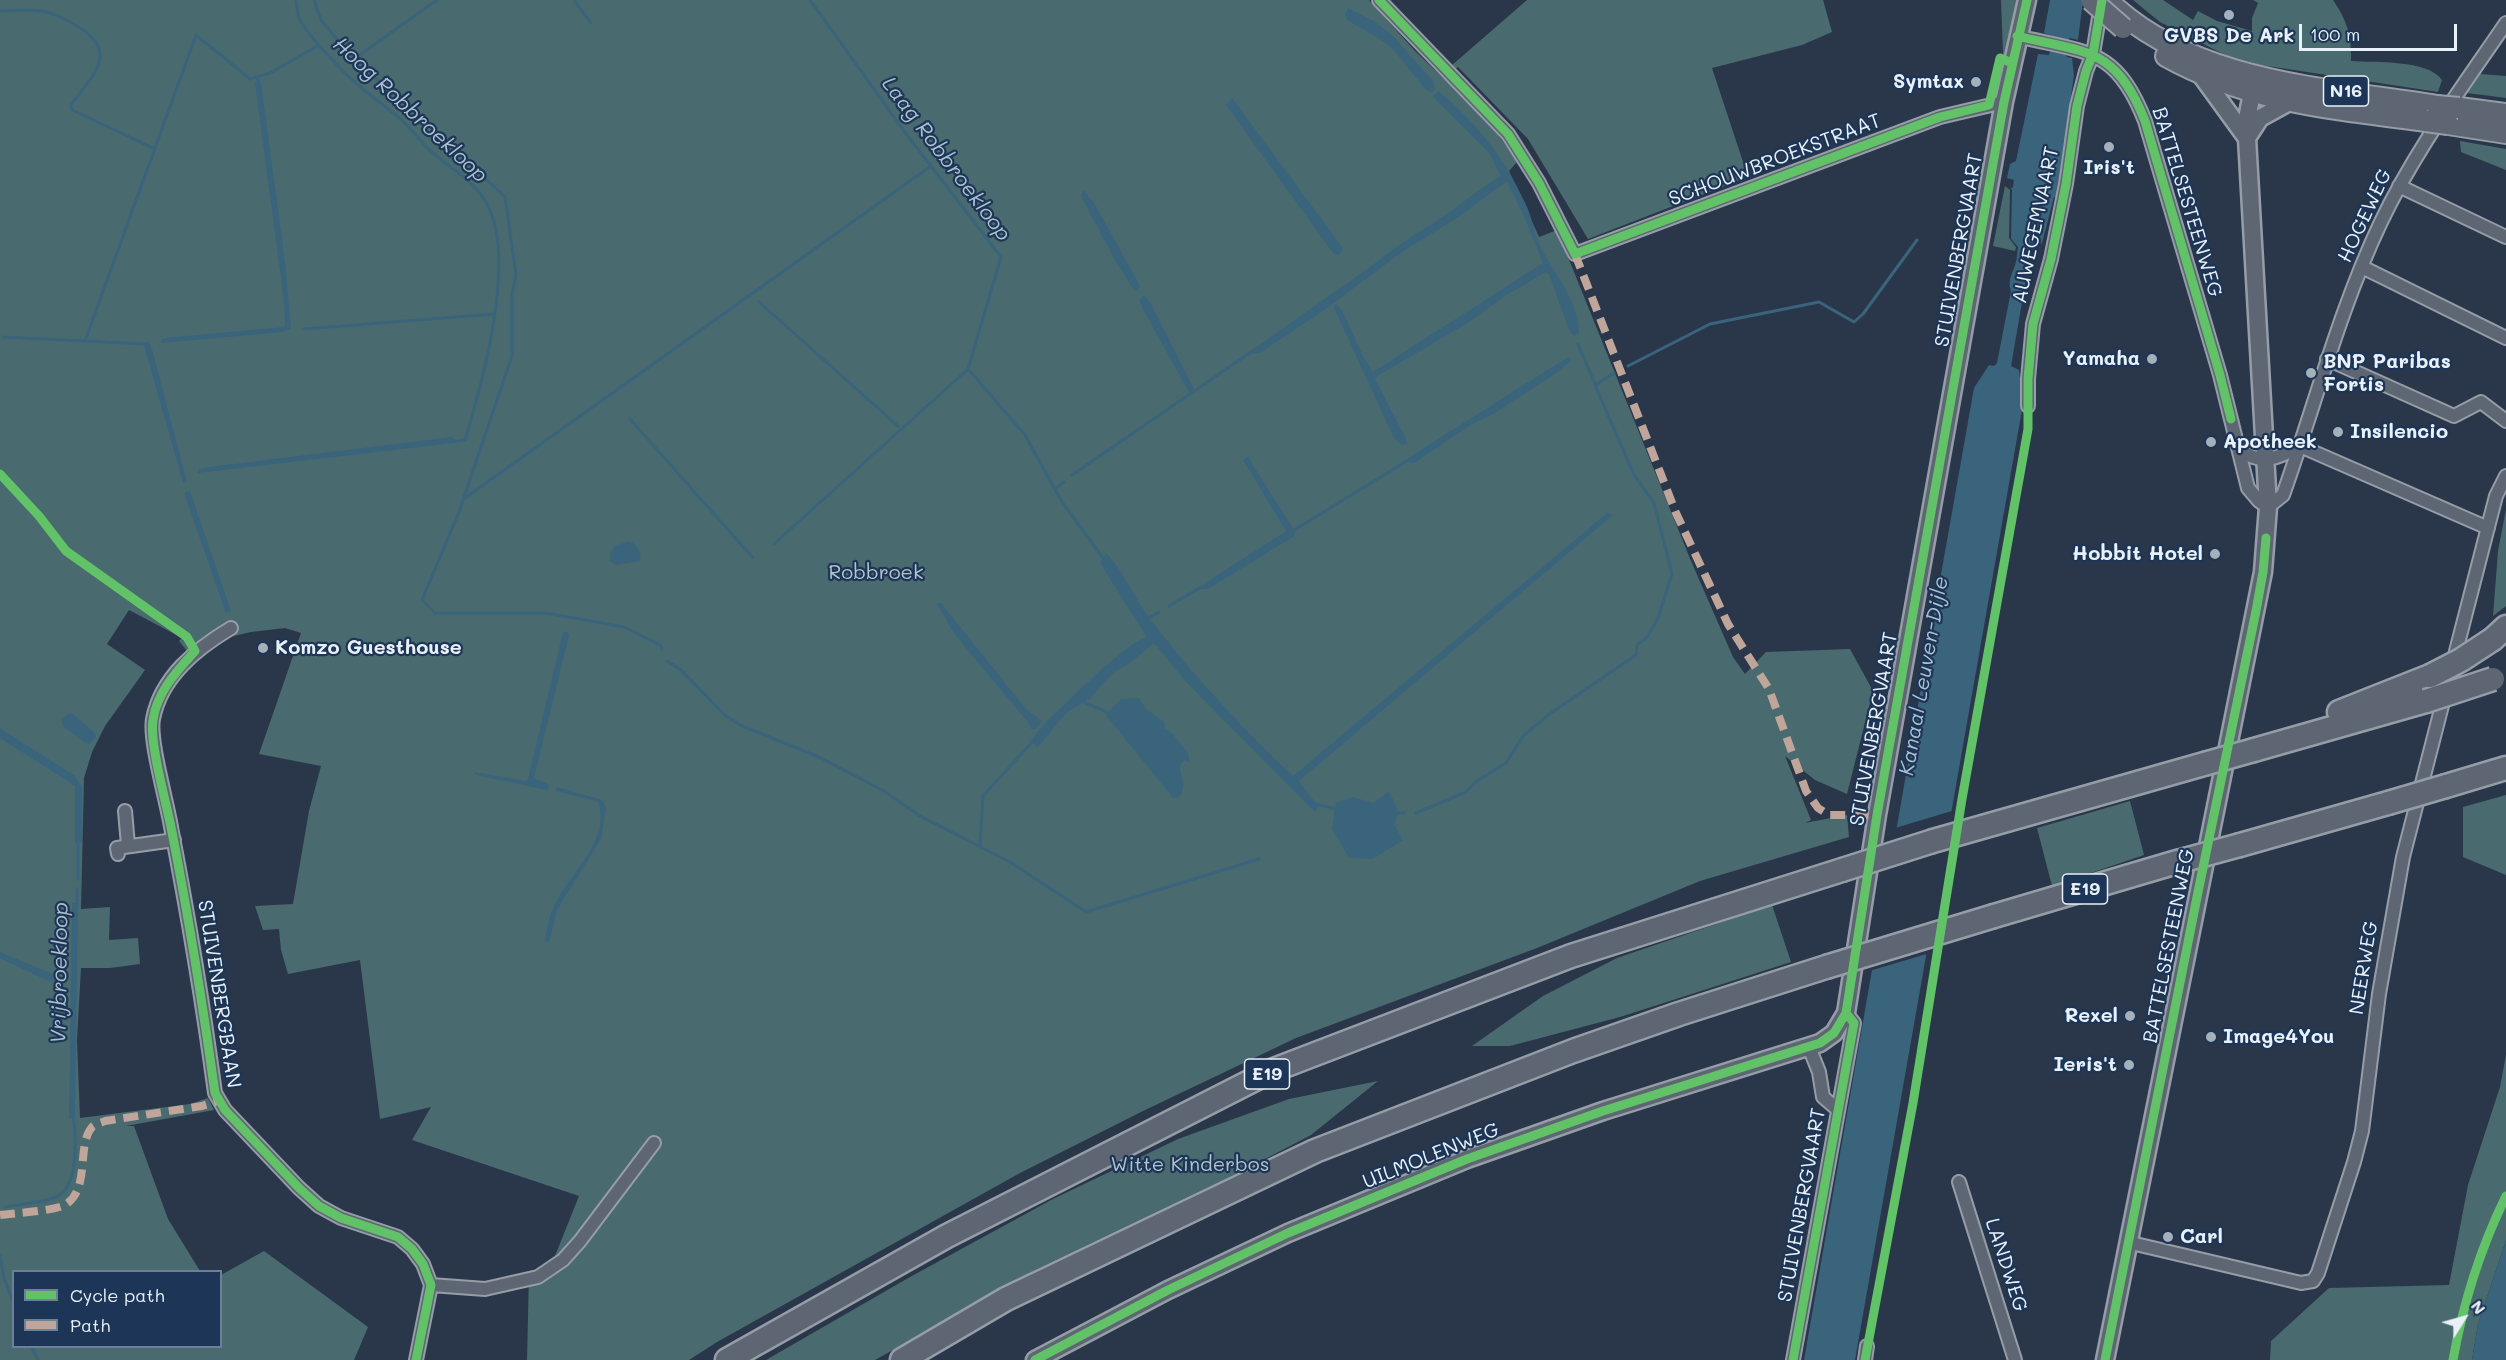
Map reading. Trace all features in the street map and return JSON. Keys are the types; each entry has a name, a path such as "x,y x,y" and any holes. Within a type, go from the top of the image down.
{"highway":[{"path":"2283,742 2309,722 2357,706 2430,676 2461,660 2499,633"},
{"name":"E19","path":"727,1360 947,1236 1272,1071 1571,956 2027,813 2426,701 2500,677"},
{"name":"E19","path":"902,1360 1006,1299 1315,1151 1573,1051 1679,1014 1994,916 2506,768"}],"main road":[{"name":"STUIVENBERGVAART","path":"1846,1013 1877,815 2004,102 2026,0"},
{"name":"N16","path":"2091,0 2124,22 2149,32 2289,102 2432,113 2459,108 2506,114"},
{"name":"N16","path":"2107,0 2124,22 2149,47 2201,75 2432,113 2448,124 2506,133"},
{"path":"2201,75 2247,138 2260,118 2289,102"},
{"name":"BATTELSESTEENWEG","path":"2105,1360 2263,572 2268,507 2247,138 2247,119 2254,84"},
{"name":"UILMOLENWEG","path":"1035,1360 1168,1290 1288,1233 1467,1159 1603,1111 1820,1043 1834,1033 1846,1013"}],"street":[{"name":"SCHOUWBROEKSTRAAT","path":"1379,0 1508,134 1539,183 1575,254 1940,117 2004,102"},
{"name":"AUWEGEMVAART","path":"2028,406 2033,324 2057,232 2077,106 2102,0"},
{"name":"HOGEWEG","path":"2268,507 2283,495 2327,359 2362,267 2399,186 2420,150 2506,23"},
{"name":"BATTELSESTEENWEG","path":"2017,36 2088,52 2115,68 2131,89 2145,121 2220,375 2248,488 2259,501 2268,507"},
{"path":"2399,186 2506,237"},
{"path":"2362,267 2506,338"},
{"path":"2327,359 2454,417 2481,402 2506,422"},
{"path":"2240,450 2256,460 2266,460 2300,446 2488,528"},
{"name":"NEERWEG","path":"2127,1242 2301,1283 2313,1281 2318,1273 2362,1131 2387,940 2403,857 2496,496 2506,476"},
{"name":"STUIVENBERGBAAN","path":"231,628 195,651 173,676 159,697 152,721 218,1101 299,1188 319,1206 341,1218 398,1237 423,1264 431,1285"},
{"path":"125,811 128,845"},
{"path":"118,854 117,848 128,845 174,840"},
{"name":"STUIVENBERGVAART","path":"1793,1360 1854,1023 1846,1013"},
{"path":"1809,1047 1819,1072 1823,1097 1837,1109"},
{"path":"416,1360 431,1285 485,1289 538,1277 563,1260 580,1241 654,1143"},
{"name":"LANDWEG","path":"1959,1182 2015,1360"},
{"path":"1865,1360 1867,1346"}],"green space":[{"name":"Robbroek","path":"0,0 1369,0 1415,51 1491,124 1517,162 1509,171 1539,237 1557,230 1691,561 1733,657 1745,674 1766,652 1850,649 1873,691 1847,794 1815,780 1785,756 1811,820 1805,823 1847,815 1849,837 1700,881 1537,948 1296,1038 1020,1173 717,1342 689,1360 527,1360 529,1273 553,1261 579,1196 412,1140 431,1107 380,1119 360,960 288,974 281,950 279,929 263,930 255,906 293,904 309,811 321,766 259,754 301,633 285,628 251,632 221,639 197,655 187,651 179,641 182,638 129,610 107,644 145,670 105,726 92,752 84,778 81,909 110,907 109,940 138,938 140,964 110,968 81,968 77,1040 80,1118 190,1104 208,1098 214,1110 126,1126 134,1126 168,1219 199,1270 12,1270 12,1348 222,1348 222,1274 264,1251 368,1327 354,1360 0,1360"},
{"path":"1527,0 1823,0 1832,32 1802,45 1712,68 1748,177 1588,239 1528,139 1458,67 1454,70 1451,66"},
{"path":"2001,0 2020,0 2005,57 2003,54"},
{"path":"2133,0 2163,0 2193,20 2198,11 2217,21 2252,31 2252,18 2258,3 2253,0 2333,0 2348,29 2351,61 2413,65 2435,73 2442,80 2438,92 2261,65 2225,55 2160,22"},
{"path":"2480,74 2506,76 2506,98 2467,93"},
{"path":"2460,141 2506,149 2506,170 2461,152"},
{"path":"2005,186 2010,190 2009,238 2016,247 2015,251 1993,246"},
{"path":"2506,509 2506,606 2493,616 2498,551"},
{"path":"2506,795 2506,875 2463,857 2463,807"},
{"path":"2130,801 2144,855 2052,886 2037,828"},
{"path":"1772,905 1791,962 1620,1017 1510,1046 1472,1046 1543,996 1617,958"},
{"path":"2506,1055 2506,1240 2478,1324 2472,1360 2270,1360 2271,1341 2329,1288 2449,1285 2468,1185 2500,1087"},
{"name":"Witte Kinderbos","path":"1378,1081 1311,1135 1246,1169 1037,1269 875,1360 766,1360 910,1277 1053,1199 1178,1139 1289,1099"}],"water":[{"name":"Kanaal Leuven-Dijle","path":"2050,0 2083,0 2078,40 2070,38 2065,53 2067,57 2072,58 2074,75 2057,197 2054,197 2042,243 2031,250 2011,366 2019,370 2023,404 1855,1360 1804,1360 1974,388 1989,365 1994,366 1997,363 2011,291 2010,280 2018,247 2011,239 2012,189 2010,189 2013,187 2014,180 2007,178 2010,164 2016,161 2038,54 2049,55 2053,36 2044,33"},
{"path":"1348,8 1374,21 1391,34 1433,81 1435,89 1432,92 1426,90 1393,49 1347,20 1345,15"},
{"path":"258,78 261,83 285,262 291,328 283,332 162,343 161,340 165,338 284,327 284,301 255,83"},
{"path":"1439,91 1479,131 1509,172 1527,207 1542,250 1571,300 1579,333 1574,336 1569,330 1549,274 1546,272 1505,296 1466,324 1377,376 1375,379 1405,437 1407,443 1402,445 1394,438 1334,308 1336,304 1342,310 1373,372 1543,263 1507,181 1460,216 1402,252 1323,311 1260,353 1250,354 1255,348 1394,249 1501,176 1489,153 1434,98 1433,95"},
{"path":"1232,98 1343,248 1340,254 1333,253 1226,105"},
{"path":"1084,190 1096,206 1140,286 1138,290 1134,291 1115,260 1083,200 1081,195"},
{"path":"1144,295 1150,302 1194,389 1189,392 1145,313 1139,300"},
{"path":"145,342 148,342 152,349 187,482 183,483"},
{"path":"1571,357 1570,362 1553,375 1493,414 1469,426 1416,462 1410,463 1408,458"},
{"path":"452,437 456,440 453,443 198,473 198,469 209,467"},
{"path":"1248,457 1295,532 1293,537 1208,589 1201,589 1210,580 1286,531 1243,460"},
{"path":"190,491 231,611 226,613 184,493"},
{"path":"1607,513 1613,515 1299,781 1318,806 1315,812 1187,683 1154,643 1130,663 1114,672 1090,698 1066,713 1038,747 1030,741 1049,719 1106,665 1137,641 1147,637 1100,563 1106,553 1150,619 1183,660 1236,720 1293,776"},
{"path":"629,541 639,549 640,561 615,565 610,560 611,551 616,546"},
{"path":"937,603 941,603 1026,709 1042,721 1035,729 1031,729 1028,722 951,629"},
{"path":"563,632 569,635 534,778 548,784 549,788 547,790 475,775 475,772 526,781 528,779"},
{"path":"1139,698 1146,709 1164,722 1165,728 1188,752 1190,763 1185,760 1180,765 1183,789 1179,797 1173,798 1106,715 1121,699"},
{"path":"68,714 73,714 95,733 96,737 89,744 63,726 61,719"},
{"path":"0,728 75,776 82,787 82,843 75,843 75,786 0,738"},
{"path":"557,787 602,800 606,807 601,839 557,910 549,942 545,941 551,913 559,896 593,846 600,819 599,804 596,801 555,791"},
{"path":"1389,791 1399,813 1394,824 1403,840 1373,859 1349,858 1332,829 1336,803 1352,797 1374,803"},
{"path":"72,903 78,903 75,1118 69,1118"},
{"path":"0,952 55,975 63,985 46,980 0,958"},
{"path":"2506,1240 2506,1360 2472,1360 2478,1324"}],"pier":[{"path":"1955,810 1930,953 1869,971 1892,829"}],"waterway":[{"name":"Hoog Robbroekloop","path":"296,0 299,18 322,49 361,88 404,122 429,150 463,176 487,204 495,228 499,256 494,321 488,354 465,440 451,442"},
{"name":"Hoog Robbroekloop","path":"314,0 321,20 356,62 400,99 505,197 516,275 512,294 512,356 459,512 422,600 435,613 546,613 624,627 660,645 662,649"},
{"path":"354,59 437,0"},
{"path":"574,0 591,23"},
{"name":"Laag Robbroekloop","path":"810,0 904,131 1001,257 968,369 1025,435 1062,502 1103,558"},
{"path":"0,11 32,10 50,13 69,21 88,34 95,42 100,58 92,77 71,105 72,110 155,149"},
{"path":"85,341 196,35 250,79 270,73 319,45"},
{"path":"465,498 931,166"},
{"path":"1628,366 1710,324 1819,302 1854,322 1863,314 1917,240"},
{"path":"759,302 898,426"},
{"path":"304,329 494,314"},
{"path":"4,337 146,344"},
{"path":"1578,344 1595,384"},
{"path":"1072,475 1254,350"},
{"path":"774,544 968,369"},
{"path":"1416,813 1466,792 1477,781 1506,763 1523,736 1548,715 1636,655 1637,645 1647,637 1658,618 1672,574 1654,503 1634,475 1595,385 1614,373"},
{"path":"630,419 753,558"},
{"path":"1291,532 1410,459"},
{"path":"1055,489 1064,482"},
{"path":"1169,606 1203,586"},
{"path":"1149,618 1159,612"},
{"name":"Hoog Robbroekloop","path":"667,661 681,670 726,716 742,726 819,757 884,791 920,816 1010,862 1086,912 1259,859"},
{"name":"Hoog Robbroekloop","path":"1081,701 1107,712"},
{"name":"Hoog Robbroekloop","path":"980,847 983,796 1034,740"},
{"path":"1317,804 1335,809"},
{"path":"1399,813 1404,813"},
{"name":"Vrijbroekloop","path":"78,841 78,879"},
{"name":"Vrijbroekloop","path":"77,889 77,906"},
{"name":"Vrijbroekloop","path":"5,1207 44,1201 64,1191 73,1172 75,1160 73,1114"},
{"name":"Vrijbroekloop","path":"0,1255 4,1278 12,1299"},
{"name":"Vrijbroekloop","path":"32,1348 38,1360"}],"marked path":[{"path":"1575,254 1676,513 1728,624 1769,689 1806,791 1818,808 1829,815 1877,815"},
{"path":"0,1215 60,1207 73,1198 81,1178 87,1135 95,1125 105,1121 202,1106 218,1101"}],"cycle path":[{"path":"1379,0 1508,134 1539,183 1575,254 1940,117 1989,105 2000,58 2012,63"},
{"path":"1035,1360 1168,1290 1288,1233 1467,1159 1603,1111 1820,1043 1834,1033 1846,1013 1877,815 2004,102 2027,0"},
{"path":"1865,1360 1913,1103 1962,799 2028,429 2028,379 2033,324 2051,259 2066,184 2077,106 2093,54 2102,0"},
{"path":"2017,36 2081,51 2096,57 2110,66 2123,79 2134,97 2145,121 2231,419"},
{"path":"0,474 39,516 66,551 187,637 195,651 163,691 155,710 152,730 190,930 215,1093 225,1110 319,1206 341,1218 398,1237 412,1249 423,1264 431,1285 416,1360"},
{"path":"2105,1360 2256,611 2266,538"},
{"path":"1793,1360 1854,1023 1846,1013"},
{"path":"2453,1360 2474,1276 2506,1196"}],"place":[{"name":"GVBS De Ark","path":"2229,15"},
{"name":"Symtax","path":"1976,82"},
{"name":"Iris't","path":"2109,147"},
{"name":"Yamaha","path":"2152,359"},
{"name":"BNP Paribas Fortis","path":"2311,373"},
{"name":"Insilencio","path":"2338,432"},
{"name":"Apotheek","path":"2211,442"},
{"name":"Hobbit Hotel","path":"2215,554"},
{"name":"Komzo Guesthouse","path":"263,648"},
{"name":"Rexel","path":"2130,1016"},
{"name":"Image4You","path":"2211,1037"},
{"name":"Ieris't","path":"2129,1065"},
{"name":"Carl","path":"2168,1237"}]}
